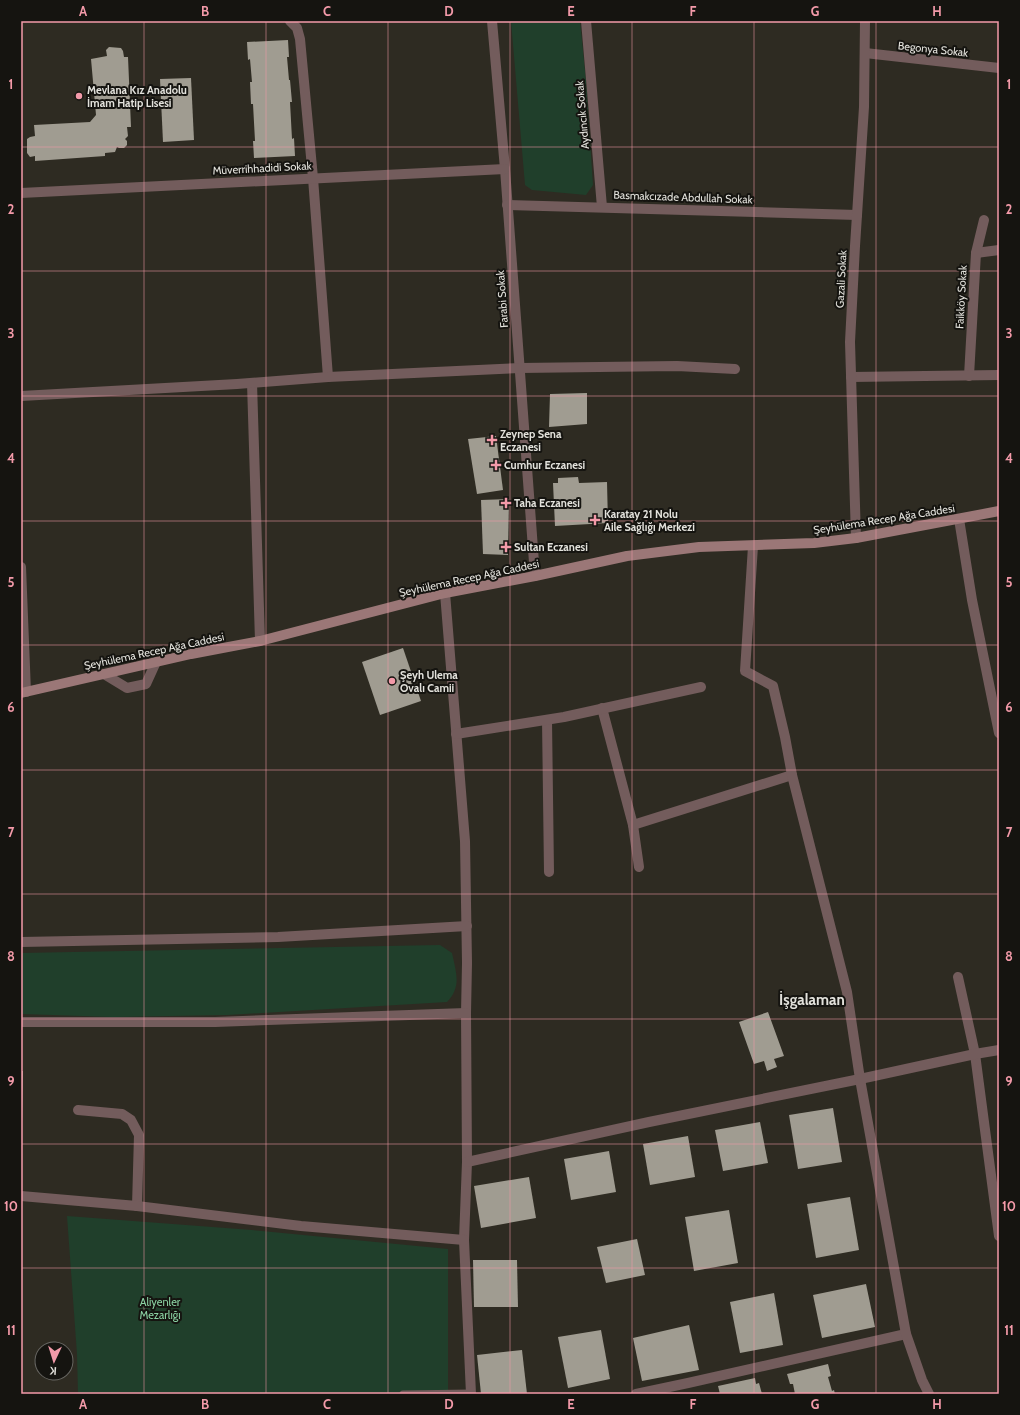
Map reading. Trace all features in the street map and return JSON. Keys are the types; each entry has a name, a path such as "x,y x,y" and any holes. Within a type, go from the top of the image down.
{"street":[{"path":"290,21 296,28 300,39 314,178 328,377"},
{"name":"Farabi Sokak","path":"492,21 508,205 535,576"},
{"name":"Aydıncık Sokak","path":"586,21 602,207"},
{"name":"Gazali Sokak","path":"856,538 850,342 864,107 866,21"},
{"name":"Begonya Sokak","path":"865,53 999,68"},
{"name":"Müverrihhadidi Sokak","path":"21,193 505,169"},
{"name":"Basmakcızade Abdullah Sokak","path":"508,205 857,215"},
{"name":"Faikköy Sokak","path":"969,376 976,253 984,220"},
{"path":"976,253 999,250"},
{"path":"21,396 252,383 328,377 520,368 677,366 735,369"},
{"path":"851,377 999,375"},
{"path":"252,383 260,641"},
{"name":"Şeyhülema Recep Ağa Caddesi","path":"23,693 156,662 260,641 446,593 627,556 699,547 814,543 856,538 999,511"},
{"path":"959,519 972,600 999,733"},
{"path":"753,546 745,672 773,686 792,775 847,992 860,1079 906,1334 922,1380 929,1394"},
{"path":"21,567 23,693"},
{"path":"446,593 465,841 467,926 466,1013 468,1162 464,1240 471,1393"},
{"path":"104,674 127,688 146,684 156,662"},
{"path":"456,734 547,720 702,687"},
{"path":"602,708 633,825 639,867"},
{"path":"547,720 549,872"},
{"path":"633,825 792,775"},
{"path":"21,942 278,937 467,926"},
{"path":"958,977 976,1054 999,1236"},
{"path":"21,1022 214,1022 466,1013"},
{"path":"468,1162 650,1122 999,1050"},
{"path":"78,1110 122,1114 131,1120 139,1135 137,1206"},
{"path":"21,1196 137,1206 301,1226 464,1240"},
{"path":"636,1394 906,1334"}],"lane":[{"path":"403,1394 471,1393"}],"green space":[{"path":"511,21 580,21 586,81 593,185 586,195 532,190 525,185"},
{"path":"440,945 452,953 457,979 455,991 447,1002 227,1015 113,1017 21,1014 21,953"},
{"name":"Aliyenler Mezarlığı","path":"67,1216 252,1230 448,1249 448,1394 78,1394 77,1354"}],"building":[{"path":"288,40 289,57 287,57 292,102 290,102 292,139 294,138 295,156 254,158 253,141 255,141 250,82 252,82 250,59 248,60 247,42"},
{"path":"109,47 121,48 124,57 128,57 131,127 127,127 128,136 125,139 127,141 127,145 124,148 117,147 115,152 105,153 105,156 35,161 35,156 30,157 27,153 27,139 35,136 34,125 90,122 96,115 91,59 107,56 106,50"},
{"path":"191,78 194,140 163,142 160,79"},
{"path":"587,393 587,424 549,427 550,394"},
{"path":"496,436 503,490 477,494 468,439"},
{"path":"578,477 579,483 607,482 608,523 555,526 553,483 558,483 558,478"},
{"path":"509,499 508,555 483,554 481,500"},
{"name":"Şeyh Ulema Ovalı Camii","path":"403,648 421,701 380,715 362,662"},
{"path":"768,1012 784,1056 774,1059 777,1067 767,1071 764,1061 754,1064 739,1022"},
{"path":"21,1071 23,1071 22,1122 21,1122"},
{"path":"833,1108 842,1162 798,1169 789,1115"},
{"path":"760,1122 768,1163 723,1171 715,1130"},
{"path":"688,1136 695,1177 650,1185 643,1144"},
{"path":"609,1151 616,1192 571,1200 564,1159"},
{"path":"529,1177 536,1218 481,1228 474,1186"},
{"path":"850,1197 859,1250 816,1258 807,1204"},
{"path":"729,1210 738,1263 694,1271 685,1217"},
{"path":"637,1239 645,1275 606,1283 597,1247"},
{"path":"473,1260 517,1260 518,1307 474,1307"},
{"path":"866,1284 875,1327 822,1338 813,1295"},
{"path":"774,1293 783,1345 740,1353 730,1302"},
{"path":"689,1325 699,1370 642,1381 633,1338"},
{"path":"601,1330 610,1379 568,1388 558,1337"},
{"path":"522,1350 527,1394 481,1394 477,1355"},
{"path":"828,1364 831,1376 828,1377 832,1391 834,1390 835,1394 795,1394 793,1384 790,1384 787,1374"},
{"path":"755,1378 756,1384 759,1383 762,1394 720,1394 718,1386"}],"place":[{"name":"Mevlana Kız Anadolu İmam Hatip Lisesi","path":"79,96"},
{"name":"Zeynep Sena Eczanesi","path":"492,440"},
{"name":"Cumhur Eczanesi","path":"496,465"},
{"name":"Taha Eczanesi","path":"506,503"},
{"name":"Karatay 21 Nolu Aile Sağlığı Merkezi","path":"595,520"},
{"name":"Sultan Eczanesi","path":"506,547"},
{"name":"Şeyh Ulema Ovalı Camii","path":"392,681"}],"district":[{"name":"İşgalaman","path":"812,1000"}]}
